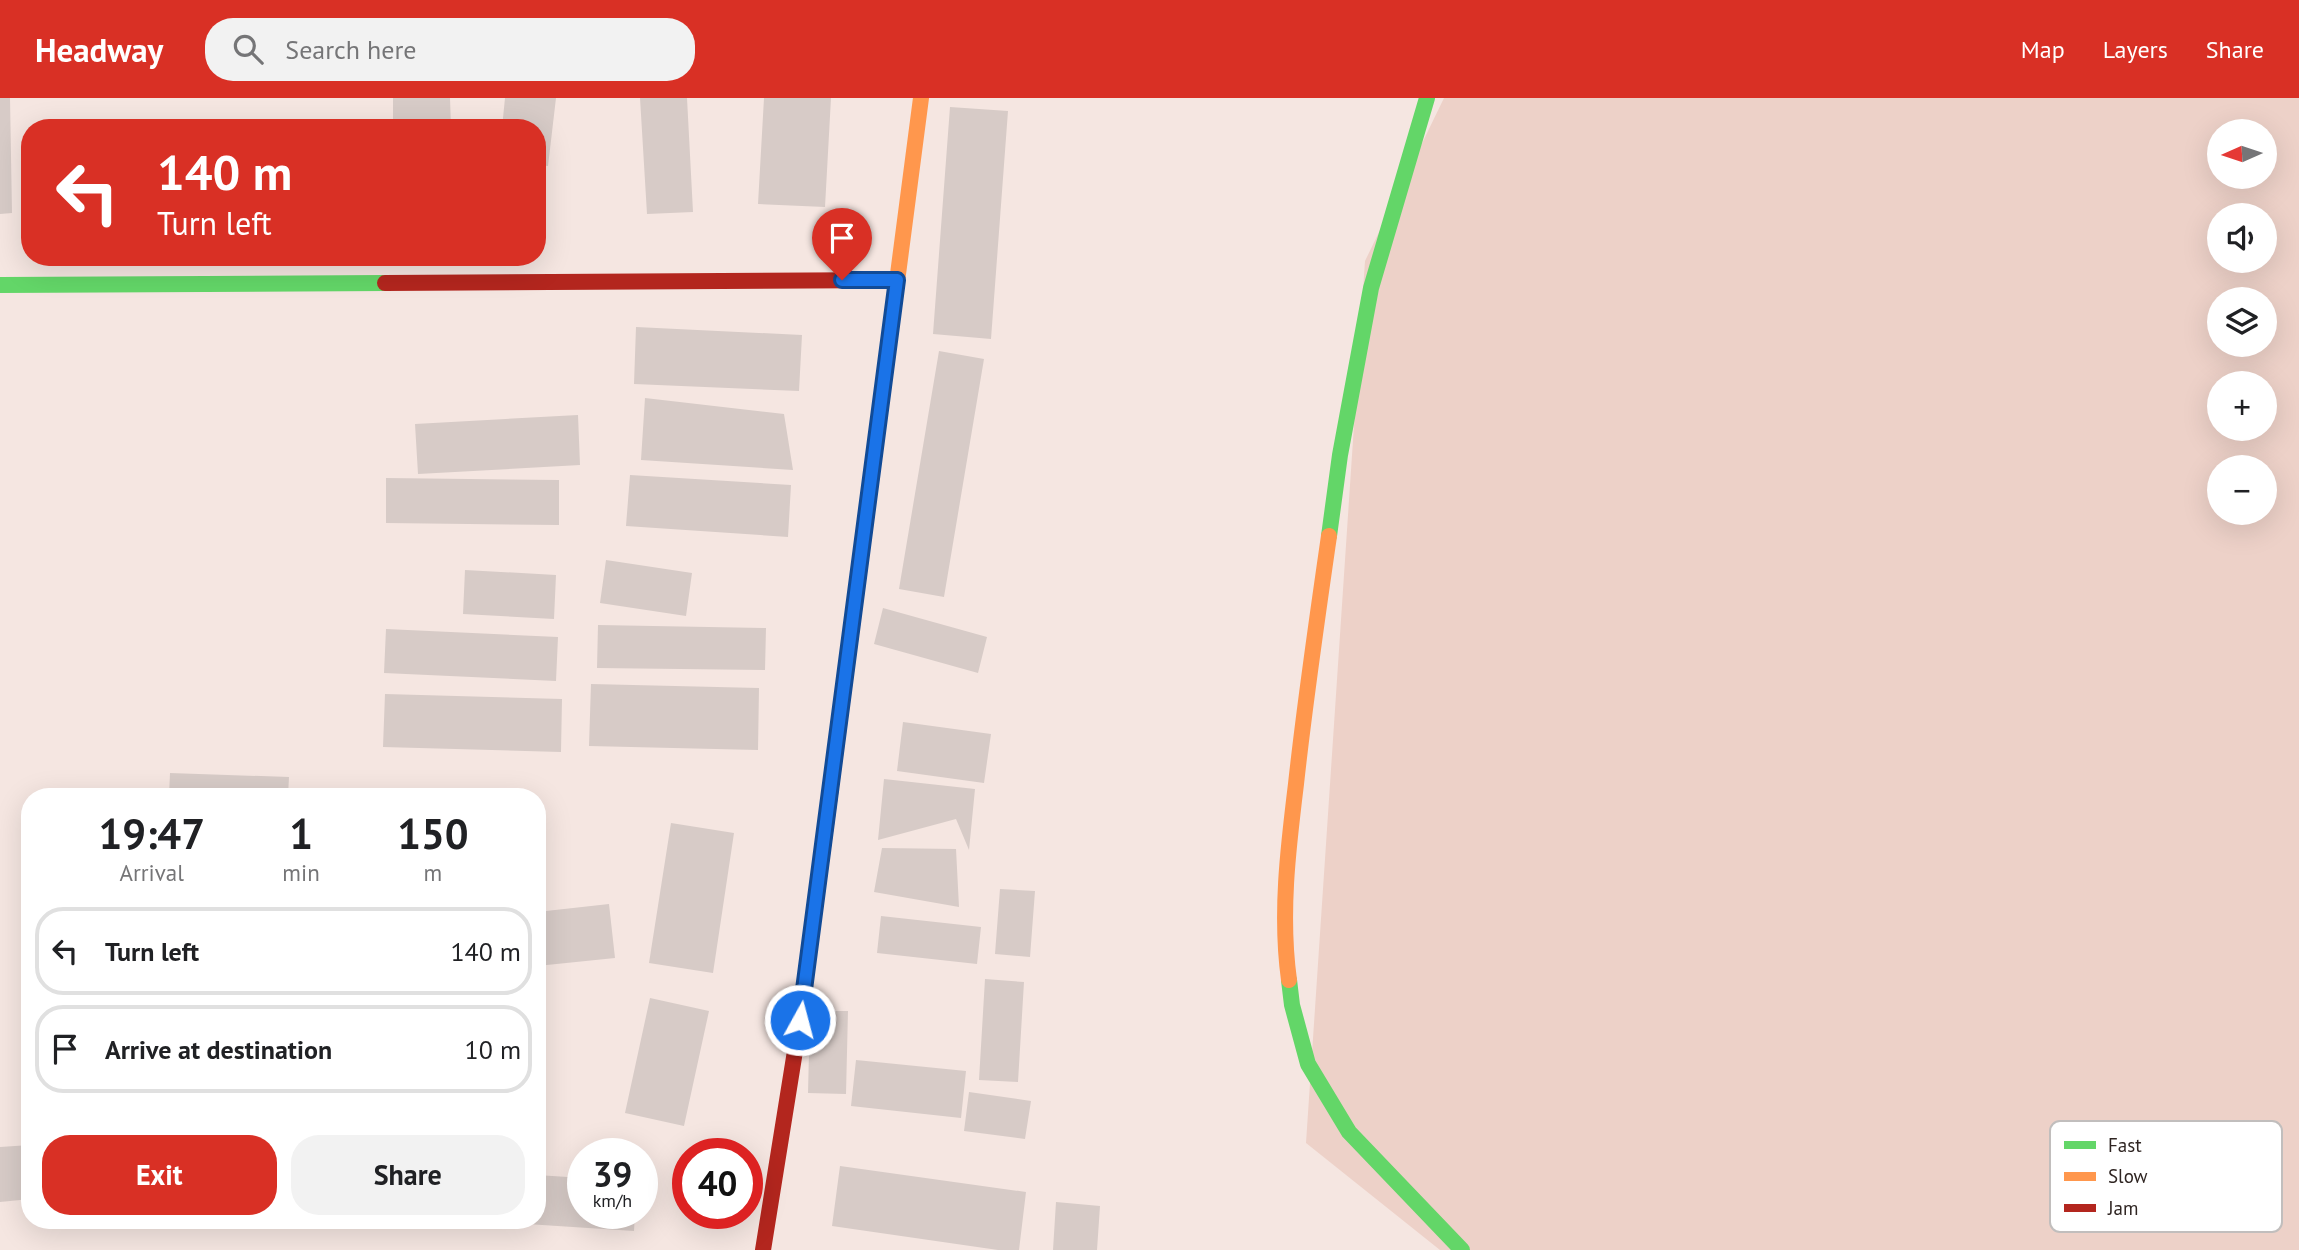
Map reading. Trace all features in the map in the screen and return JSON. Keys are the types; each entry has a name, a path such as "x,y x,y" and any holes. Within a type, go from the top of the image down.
{"street":[{"path":"763,1250 800,1020 921,98"},
{"path":"1427,98 1371,288 1340,455 1303,718 1288,852 1284,946 1292,1005 1308,1064 1349,1132 1462,1250"},
{"path":"0,285 897,280"}],"shaded area":[{"path":"1444,98 2299,98 2299,1250 1440,1250 1306,1143 1365,261"}],"building":[{"path":"0,98 10,98 12,213 0,214"},
{"path":"393,98 450,98 451,119 393,119"},
{"path":"505,98 556,98 548,166 546,119 503,119"},
{"path":"640,98 687,98 693,212 647,214"},
{"path":"764,98 831,98 825,207 758,204"},
{"path":"950,107 1008,111 991,339 933,334"},
{"path":"636,327 802,335 799,391 634,384"},
{"path":"939,351 984,359 944,597 899,589"},
{"path":"645,398 784,414 793,470 641,460"},
{"path":"578,415 580,465 418,474 415,424"},
{"path":"630,475 791,485 788,537 626,526"},
{"path":"386,478 559,480 559,525 386,523"},
{"path":"606,560 692,573 686,616 600,603"},
{"path":"465,570 556,575 554,619 463,614"},
{"path":"883,608 987,637 978,673 874,644"},
{"path":"598,625 766,628 765,670 597,668"},
{"path":"386,629 558,637 556,681 384,673"},
{"path":"591,684 759,688 758,750 589,746"},
{"path":"385,694 562,699 561,752 383,747"},
{"path":"903,722 991,734 984,783 897,771"},
{"path":"170,773 289,777 288,788 169,788"},
{"path":"884,779 975,789 969,850 956,819 878,840"},
{"path":"671,823 734,833 713,973 649,963"},
{"path":"882,848 956,849 959,907 874,892"},
{"path":"1000,889 1035,891 1030,957 995,954"},
{"path":"609,904 615,958 546,965 546,911"},
{"path":"881,916 981,927 977,964 877,953"},
{"path":"985,979 1024,982 1018,1082 979,1080"},
{"path":"650,998 709,1011 684,1126 625,1113"},
{"path":"810,1011 848,1011 846,1094 808,1093"},
{"path":"856,1060 966,1071 961,1118 851,1106"},
{"path":"969,1092 1031,1101 1025,1139 964,1131"},
{"path":"21,1146 21,1200 0,1202 0,1147"},
{"path":"840,1166 1026,1192 1019,1250 998,1250 832,1226"},
{"path":"546,1176 567,1177 567,1227 546,1225"},
{"path":"1056,1202 1100,1206 1097,1250 1053,1250"},
{"path":"603,1229 634,1229 634,1231"}],"traffic: fast":[{"path":"1329,536 1340,455 1371,288 1427,98"},
{"path":"0,285 385,283"},
{"path":"1289,980 1292,1005 1308,1064 1349,1132 1462,1250"}],"traffic: slow":[{"path":"831,787 921,98"},
{"path":"1289,980 1285,931 1288,857 1303,722 1329,536"}],"traffic: jam":[{"path":"385,283 897,280"},
{"path":"763,1250 800,1020 831,787"}],"route":[{"path":"800,1020 897,280 842,280"}]}
